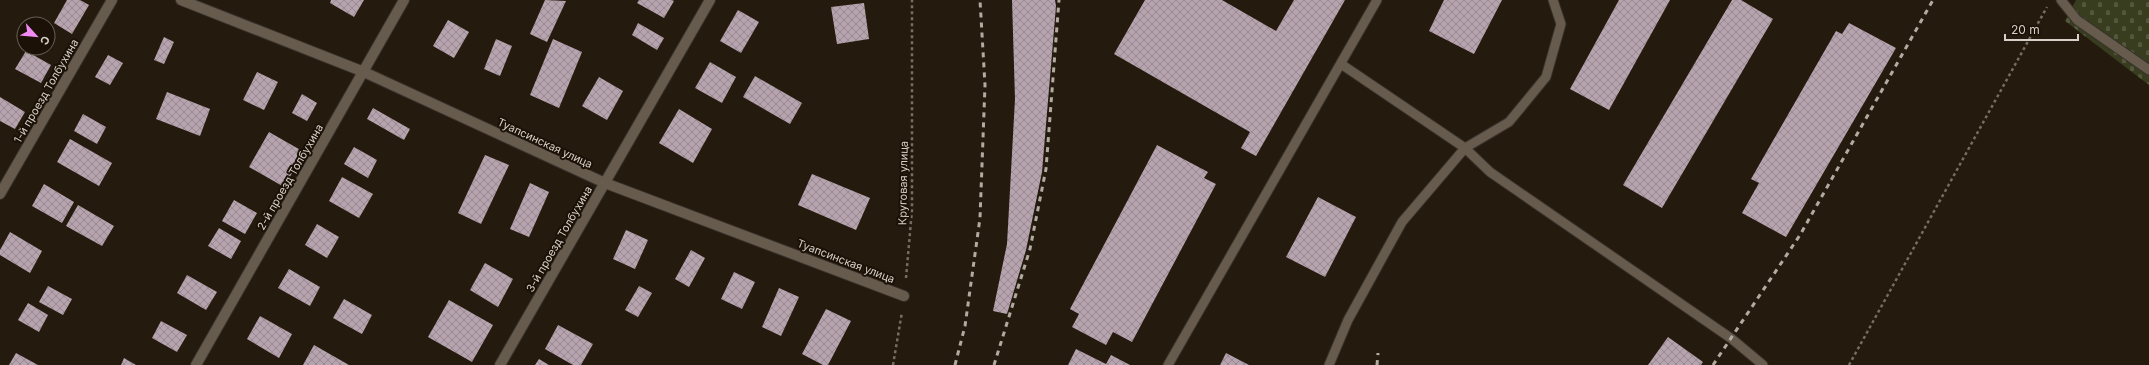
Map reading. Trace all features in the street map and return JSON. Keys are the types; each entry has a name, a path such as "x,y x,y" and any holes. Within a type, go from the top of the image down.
{"street":[{"name":"1-й проезд Толбухина","path":"0,194 112,0"},
{"name":"Туапсинская улица","path":"181,0 364,72 605,183 904,296"},
{"name":"2-й проезд Толбухина","path":"196,365 404,0"},
{"name":"3-й проезд Толбухина","path":"500,365 710,0"}],"lane":[{"path":"1168,365 1377,0"},
{"path":"1329,365 1348,320 1402,222 1465,148 1509,122 1546,77 1561,24 1554,0"},
{"path":"2061,0 2077,20 2149,70"},
{"path":"1341,64 1465,148 1490,172 1732,339 1763,365"}],"path":[{"name":"Круговая улица","path":"893,365 904,296 912,210 912,0"},
{"path":"1848,365 2051,0"}],"green space":[{"path":"2076,0 2149,0 2149,85 2065,21"}],"building":[{"path":"67,0 80,0 89,5 72,34 56,24 56,19"},
{"path":"331,0 364,0 354,17 330,3"},
{"path":"545,0 566,1 547,42 530,34"},
{"path":"639,0 674,1 664,18 637,3"},
{"path":"1012,0 1055,0 1056,6 1042,172 1026,250 1007,314 993,311 1007,244 1015,99"},
{"path":"1145,0 1222,0 1276,31 1294,0 1345,0 1256,156 1241,148 1250,132 1114,54"},
{"path":"1444,0 1502,0 1474,54 1429,31"},
{"path":"1619,0 1670,0 1609,110 1570,89"},
{"path":"1732,0 1741,0 1773,19 1662,208 1623,185"},
{"path":"864,3 869,39 837,44 831,7"},
{"path":"738,10 759,22 741,53 720,41"},
{"path":"448,20 469,32 454,58 433,46"},
{"path":"638,23 664,38 657,50 632,35"},
{"path":"1849,23 1896,48 1786,237 1742,213 1759,183 1751,179 1836,31 1842,34"},
{"path":"164,37 174,42 164,64 154,60"},
{"path":"496,39 512,46 500,76 484,69"},
{"path":"553,39 582,52 559,108 530,95"},
{"path":"108,55 123,63 110,85 95,77"},
{"path":"23,56 35,56 51,65 41,83 15,69"},
{"path":"710,62 736,77 722,103 695,88"},
{"path":"257,72 278,82 264,110 243,100"},
{"path":"755,76 802,103 790,124 743,97"},
{"path":"599,77 623,91 607,120 582,106"},
{"path":"167,92 210,109 200,136 156,119"},
{"path":"302,94 317,103 307,121 292,113"},
{"path":"0,97 25,112 15,129 0,121"},
{"path":"373,108 410,129 404,140 367,119"},
{"path":"679,109 712,129 693,163 659,143"},
{"path":"83,114 106,127 97,144 74,131"},
{"path":"269,132 304,152 284,187 249,167"},
{"path":"70,139 112,163 99,186 57,162"},
{"path":"1157,145 1208,172 1204,178 1216,184 1132,342 1113,332 1106,345 1072,327 1079,314 1070,309"},
{"path":"354,147 377,160 368,178 344,164"},
{"path":"485,155 509,165 481,224 458,213"},
{"path":"812,174 870,198 856,230 798,205"},
{"path":"342,177 373,194 359,218 329,201"},
{"path":"530,183 549,192 529,237 510,229"},
{"path":"44,184 74,202 62,223 32,206"},
{"path":"1318,197 1356,217 1325,277 1286,257"},
{"path":"234,200 257,213 245,234 222,221"},
{"path":"78,205 114,226 102,246 66,226"},
{"path":"317,224 339,237 327,258 305,245"},
{"path":"219,228 241,241 231,259 208,246"},
{"path":"626,230 648,240 635,269 613,259"},
{"path":"10,232 42,251 30,273 0,255 0,250"},
{"path":"691,250 705,258 689,287 675,279"},
{"path":"485,263 513,279 498,307 470,290"},
{"path":"289,269 320,287 310,306 278,288"},
{"path":"734,272 755,282 742,309 721,299"},
{"path":"187,275 217,292 206,310 177,293"},
{"path":"48,286 72,299 63,315 39,302"},
{"path":"639,286 652,293 638,317 625,310"},
{"path":"779,288 799,297 781,336 762,327"},
{"path":"344,299 372,315 362,334 333,318"},
{"path":"449,300 493,325 472,362 428,337"},
{"path":"28,303 48,315 39,332 18,320"},
{"path":"826,309 851,321 828,365 823,365 802,354"},
{"path":"260,316 292,334 279,358 247,339"},
{"path":"161,321 187,335 177,352 152,338"},
{"path":"558,325 593,344 581,365 573,365 545,349"},
{"path":"1668,337 1703,362 1701,365 1648,365"},
{"path":"314,345 349,365 303,365"},
{"path":"1076,349 1106,364 1111,355 1130,365 1068,365"},
{"path":"16,353 38,365 9,365"},
{"path":"1226,353 1249,365 1220,365"},
{"path":"124,358 136,365 121,365"},
{"path":"539,359 549,365 535,365"}],"railway":[{"path":"955,365 965,326 980,218 985,85 980,0"},
{"path":"994,365 1030,249 1046,169 1059,0"},
{"path":"1713,365 1800,235 1933,0"},
{"path":"1377,365 1378,353"}]}
